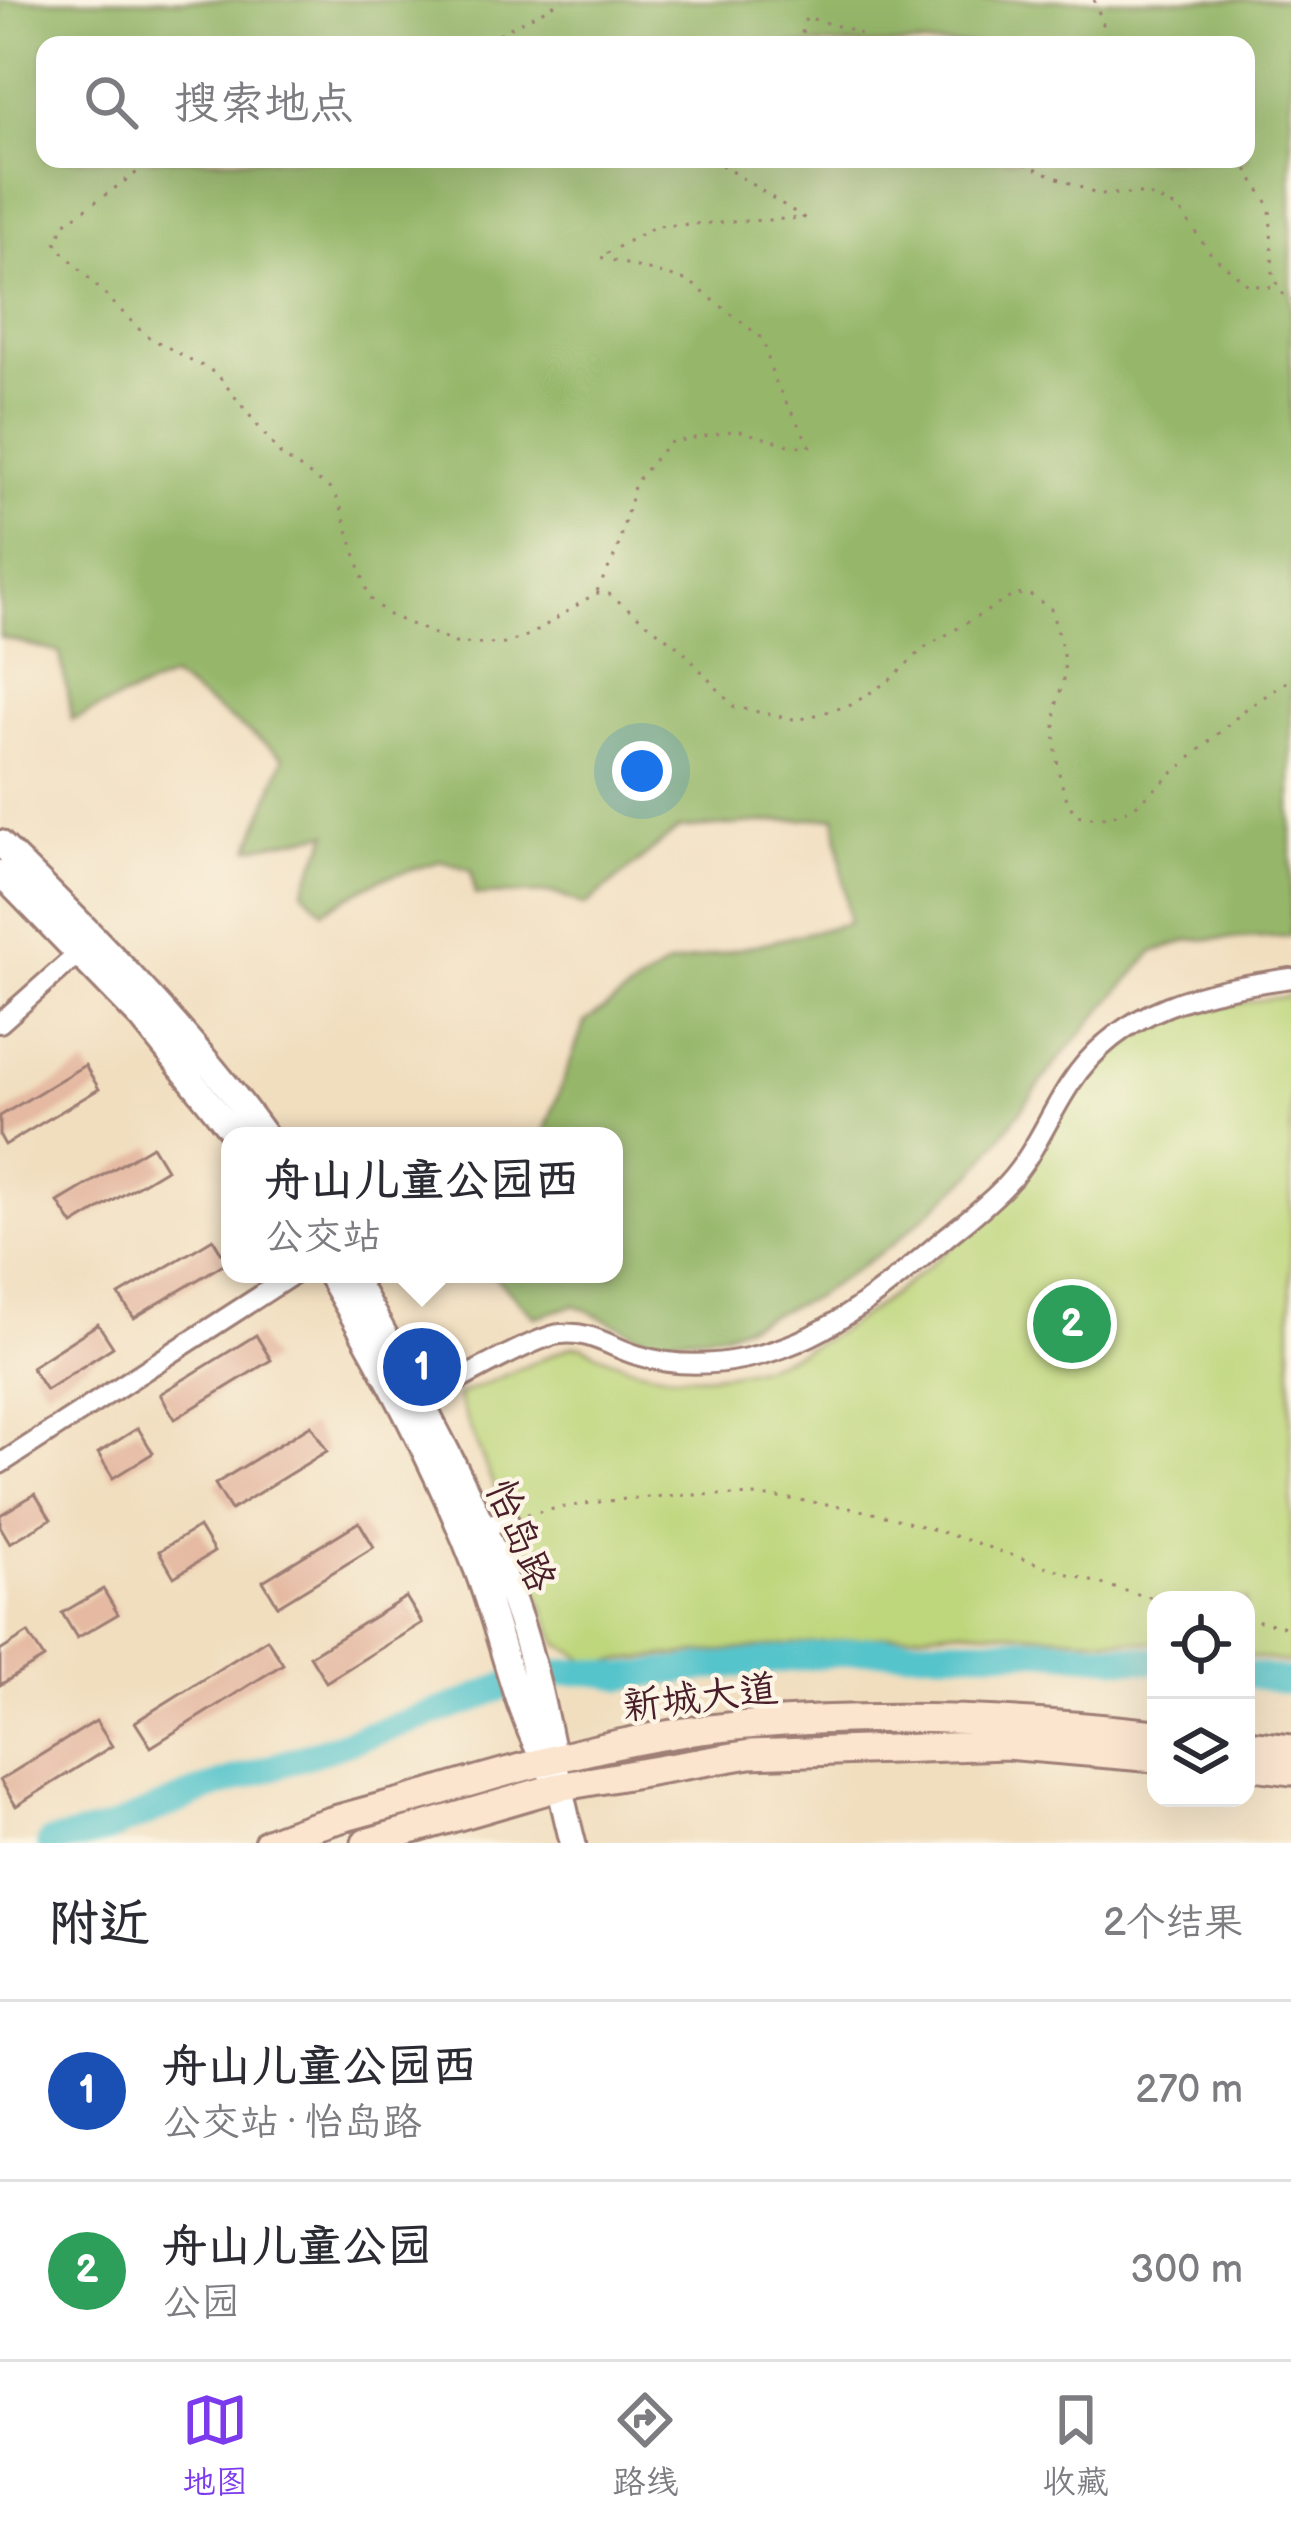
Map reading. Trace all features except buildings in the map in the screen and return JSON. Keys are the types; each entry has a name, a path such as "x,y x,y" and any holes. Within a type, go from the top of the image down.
{"main road":[{"name":"新城大道","path":"268,1843 307,1827 549,1758 700,1730 864,1719 1057,1723 1147,1733"},
{"name":"新城大道","path":"366,1843 558,1787 750,1754 1006,1744 1147,1757"},
{"path":"1255,1745 1291,1749"},
{"path":"1255,1767 1291,1771"}],"street":[{"path":"0,843 195,1051 258,1127"},
{"path":"0,873 142,1019 229,1127"},
{"path":"0,1023 80,952"},
{"path":"414,1406 557,1334 590,1335 639,1356 686,1364 744,1359 842,1319 1008,1184 1071,1082 1115,1036 1185,997 1291,978"},
{"path":"0,1464 280,1283"},
{"path":"335,1283 414,1406 478,1574 514,1646 573,1843"},
{"name":"怡岛路","path":"355,1283 414,1406 482,1525 514,1646"},
{"path":"482,1525 508,1521"}],"path":[{"path":"495,36 563,0"},
{"path":"1094,0 1108,36"},
{"path":"801,36 806,17 860,36"},
{"path":"143,168 64,224 56,245 145,335 217,374 280,454 330,489 339,501 369,598 387,614 472,646 503,644 532,634 596,593 617,551 635,483 668,443 737,430 793,446 810,446 774,380 763,339 688,281 600,257 656,226 804,218 726,168"},
{"path":"1034,168 1096,194 1146,194 1179,209 1210,254 1248,285 1280,288"},
{"path":"1246,168 1270,207 1273,275 1291,300"},
{"path":"596,593 619,598 662,632 734,707 797,720 850,705 890,680 935,640 1014,595 1029,594 1051,609 1063,654 1056,731 1066,801 1076,815 1093,818 1123,813 1139,803 1246,709 1291,680"},
{"path":"508,1521 602,1499 677,1494 775,1496 879,1516 1147,1596"},
{"path":"1255,1620 1291,1628"}],"green space":[{"path":"0,0 1291,0 1291,936 1190,940 1153,952 1059,1059 974,1173 892,1245 815,1297 726,1333 650,1340 575,1305 535,1317 501,1283 623,1283 623,1127 546,1127 585,1022 666,966 849,923 835,817 678,829 585,906 554,893 475,895 471,870 441,861 380,879 323,911 303,890 329,833 250,848 284,757 171,677 72,720 60,653 0,637"},
{"path":"1291,996 1291,1663 1255,1657 1255,1591 1147,1591 1147,1642 962,1629 592,1663 558,1644 457,1396 572,1346 628,1366 673,1375 716,1375 799,1352 877,1306 976,1225 1020,1178 1073,1090 1116,1050 1165,1021 1226,1005"}],"waterway":[{"path":"50,1843 107,1830 204,1790 544,1675 583,1672 622,1677 869,1650 1043,1650 1147,1660"},
{"path":"1255,1676 1291,1682"}],"place":[{"name":"舟山儿童公园","path":"1072,1324"},
{"name":"舟山儿童公园西","path":"422,1367"}]}
